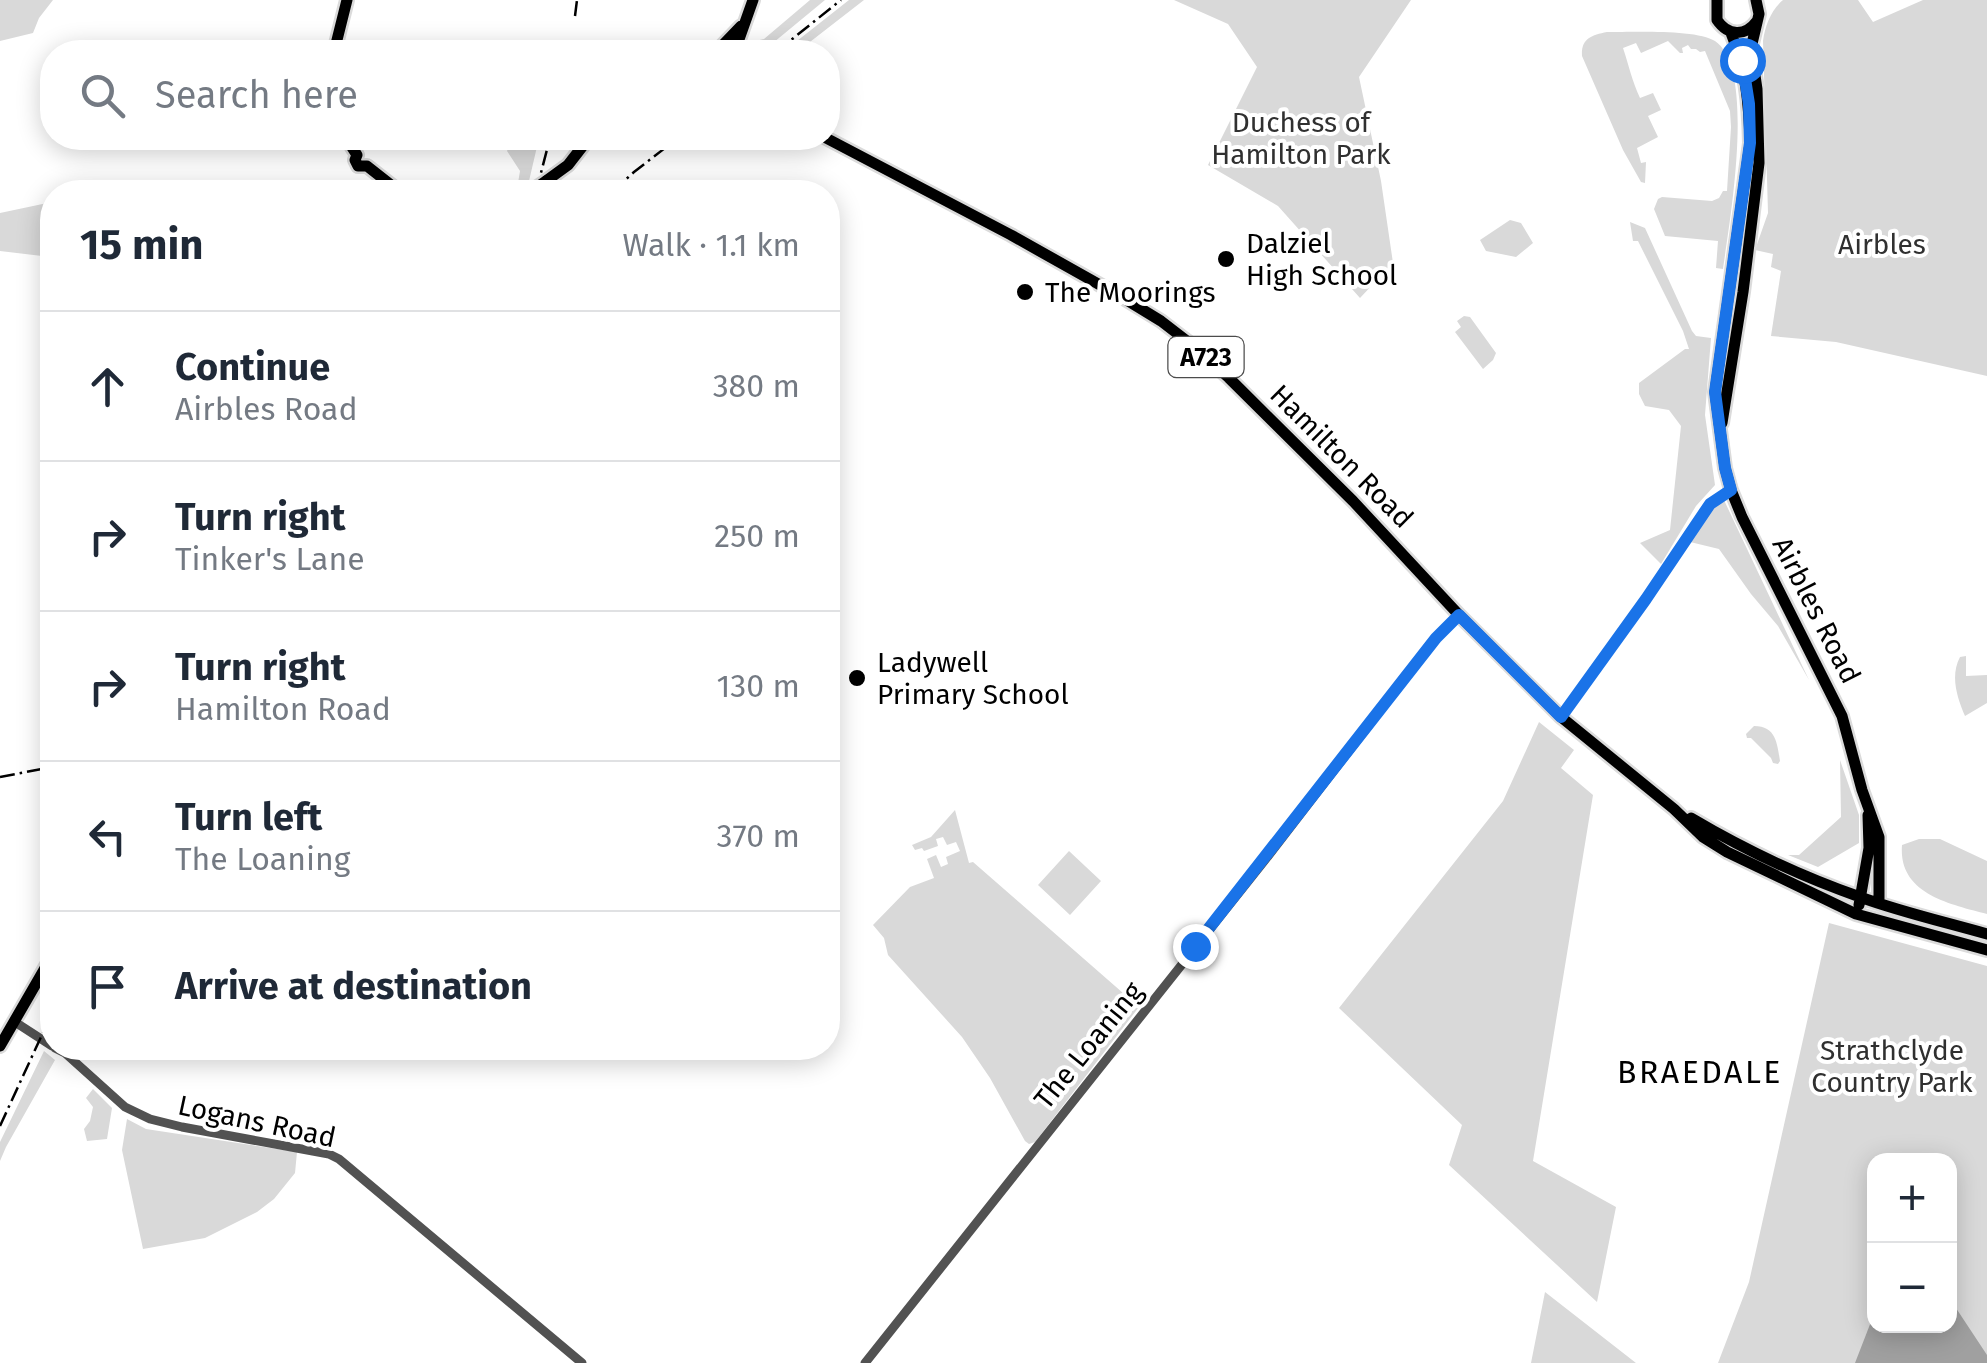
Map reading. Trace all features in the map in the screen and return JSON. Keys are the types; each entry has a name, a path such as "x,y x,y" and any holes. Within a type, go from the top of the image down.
{"main road":[{"path":"337,40 347,0"},
{"path":"739,40 752,0"},
{"name":"Airbles Road","path":"1720,432 1759,163 1757,89 1751,48 1760,14 1756,0"},
{"name":"Airbles Road","path":"1718,1 1717,20 1732,33 1742,60 1750,143 1718,360 1715,392 1720,432 1731,490 1842,716 1879,837 1879,903"},
{"path":"728,40 747,20"},
{"path":"1732,33 1746,32 1758,20"},
{"name":"Hamilton Road","path":"840,145 1161,321 1196,348 1353,501 1561,717 1674,808 1703,837 1856,914 1987,950"},
{"path":"353,150 358,166 367,166 385,180"},
{"path":"547,180 579,150"},
{"name":"Hamilton Road","path":"1674,808 1746,850 1862,898 1987,934"},
{"name":"Airbles Road","path":"1856,914 1869,848 1868,810"},
{"path":"0,1046 40,978"}],"street":[{"path":"1561,717 1710,504 1731,490"},
{"name":"The Loaning","path":"865,1363 1436,638 1459,615"},
{"name":"Logans Road","path":"16,1022 40,1038"},
{"name":"Logans Road","path":"72,1060 125,1107 150,1119 329,1154 582,1363"}],"green space":[{"path":"0,0 53,0 33,33 0,41"},
{"path":"810,0 825,0 777,40 760,40"},
{"path":"849,0 864,0 812,40 798,40"},
{"name":"Duchess of Hamilton Park","path":"1174,0 1411,0 1359,77 1393,263 1360,298 1278,206 1208,165 1257,67 1228,24"},
{"name":"Airbles","path":"1783,0 1858,0 1873,22 1923,0 1987,0 1987,376 1836,342 1771,336 1781,271 1771,267 1773,254 1755,250 1768,213 1763,41 1769,19"},
{"path":"1607,32 1706,37 1715,41 1728,57 1738,114 1723,269 1716,268 1718,241 1665,236 1654,209 1662,197 1712,201 1727,191 1730,111 1705,51 1688,45 1680,53 1668,41 1641,53 1636,43 1623,48 1640,98 1653,93 1661,110 1648,116 1658,137 1637,148 1641,163 1646,162 1645,183 1623,150 1582,56 1588,39"},
{"path":"536,150 529,180 518,180 520,171 507,151"},
{"path":"40,205 40,256 0,251 0,213"},
{"path":"1510,220 1521,223 1533,243 1516,257 1486,251 1480,240"},
{"path":"1630,222 1645,228 1692,331 1696,336 1711,338 1705,415 1715,485 1696,506 1661,564 1640,543 1670,530 1681,426 1669,410 1645,406 1639,383 1689,349 1638,241 1633,241"},
{"path":"1470,317 1496,353 1483,369 1455,332 1461,327 1457,321"},
{"path":"1723,498 1809,680 1778,626 1719,549 1686,541 1710,508"},
{"path":"1966,656 1966,676 1987,675 1987,703 1965,716 1955,679 1960,657"},
{"path":"1539,722 1574,750 1561,768 1593,795 1533,1161 1616,1207 1597,1302 1449,1165 1462,1125 1339,1008 1503,801"},
{"path":"1754,726 1771,732 1778,748 1778,764 1747,738"},
{"path":"1840,760 1859,815 1859,843 1818,867 1788,855 1799,855 1841,817"},
{"path":"955,810 969,863 973,862 1139,1007 1035,1142 1029,1144 962,1037 888,955 884,938 873,925 910,887 934,878 927,859 936,855 941,867 948,864 946,857 960,851 956,842 947,845 943,837 936,839 938,846 924,851 915,850 912,845 931,837"},
{"path":"1919,839 1940,839 1987,861 1987,914 1943,901 1917,886 1903,862 1902,845"},
{"path":"1069,851 1101,881 1070,915 1038,885"},
{"name":"Strathclyde Country Park","path":"1829,923 1987,966 1987,1363 1718,1363 1749,1282"},
{"path":"40,1059 55,1060 0,1161 0,1142"},
{"path":"93,1089 112,1108 107,1139 87,1141 84,1129 93,1107 86,1098"},
{"path":"127,1119 146,1129 297,1152 295,1173 274,1199 257,1212 205,1238 143,1249 122,1150"},
{"path":"1545,1292 1636,1363 1531,1363"}],"shaded area":[{"path":"1957,1310 1987,1355 1987,1363 1855,1363 1867,1332 1957,1333"}],"railway":[{"path":"575,16 577,0"},
{"path":"791,40 841,0"},
{"path":"539,180 547,150"},
{"path":"625,180 662,150"},
{"path":"0,777 40,769"},
{"path":"0,1126 40,1039"}],"place":[{"name":"Dalziel High School","path":"1226,259"},
{"name":"The Moorings","path":"1025,292"},
{"name":"Ladywell Primary School","path":"857,678"}],"district":[{"name":"BRAEDALE","path":"1700,1072"}],"route":[{"path":"1195,946 1436,638 1459,615 1561,717 1710,504 1731,490 1715,392 1750,143 1742,60"}]}
